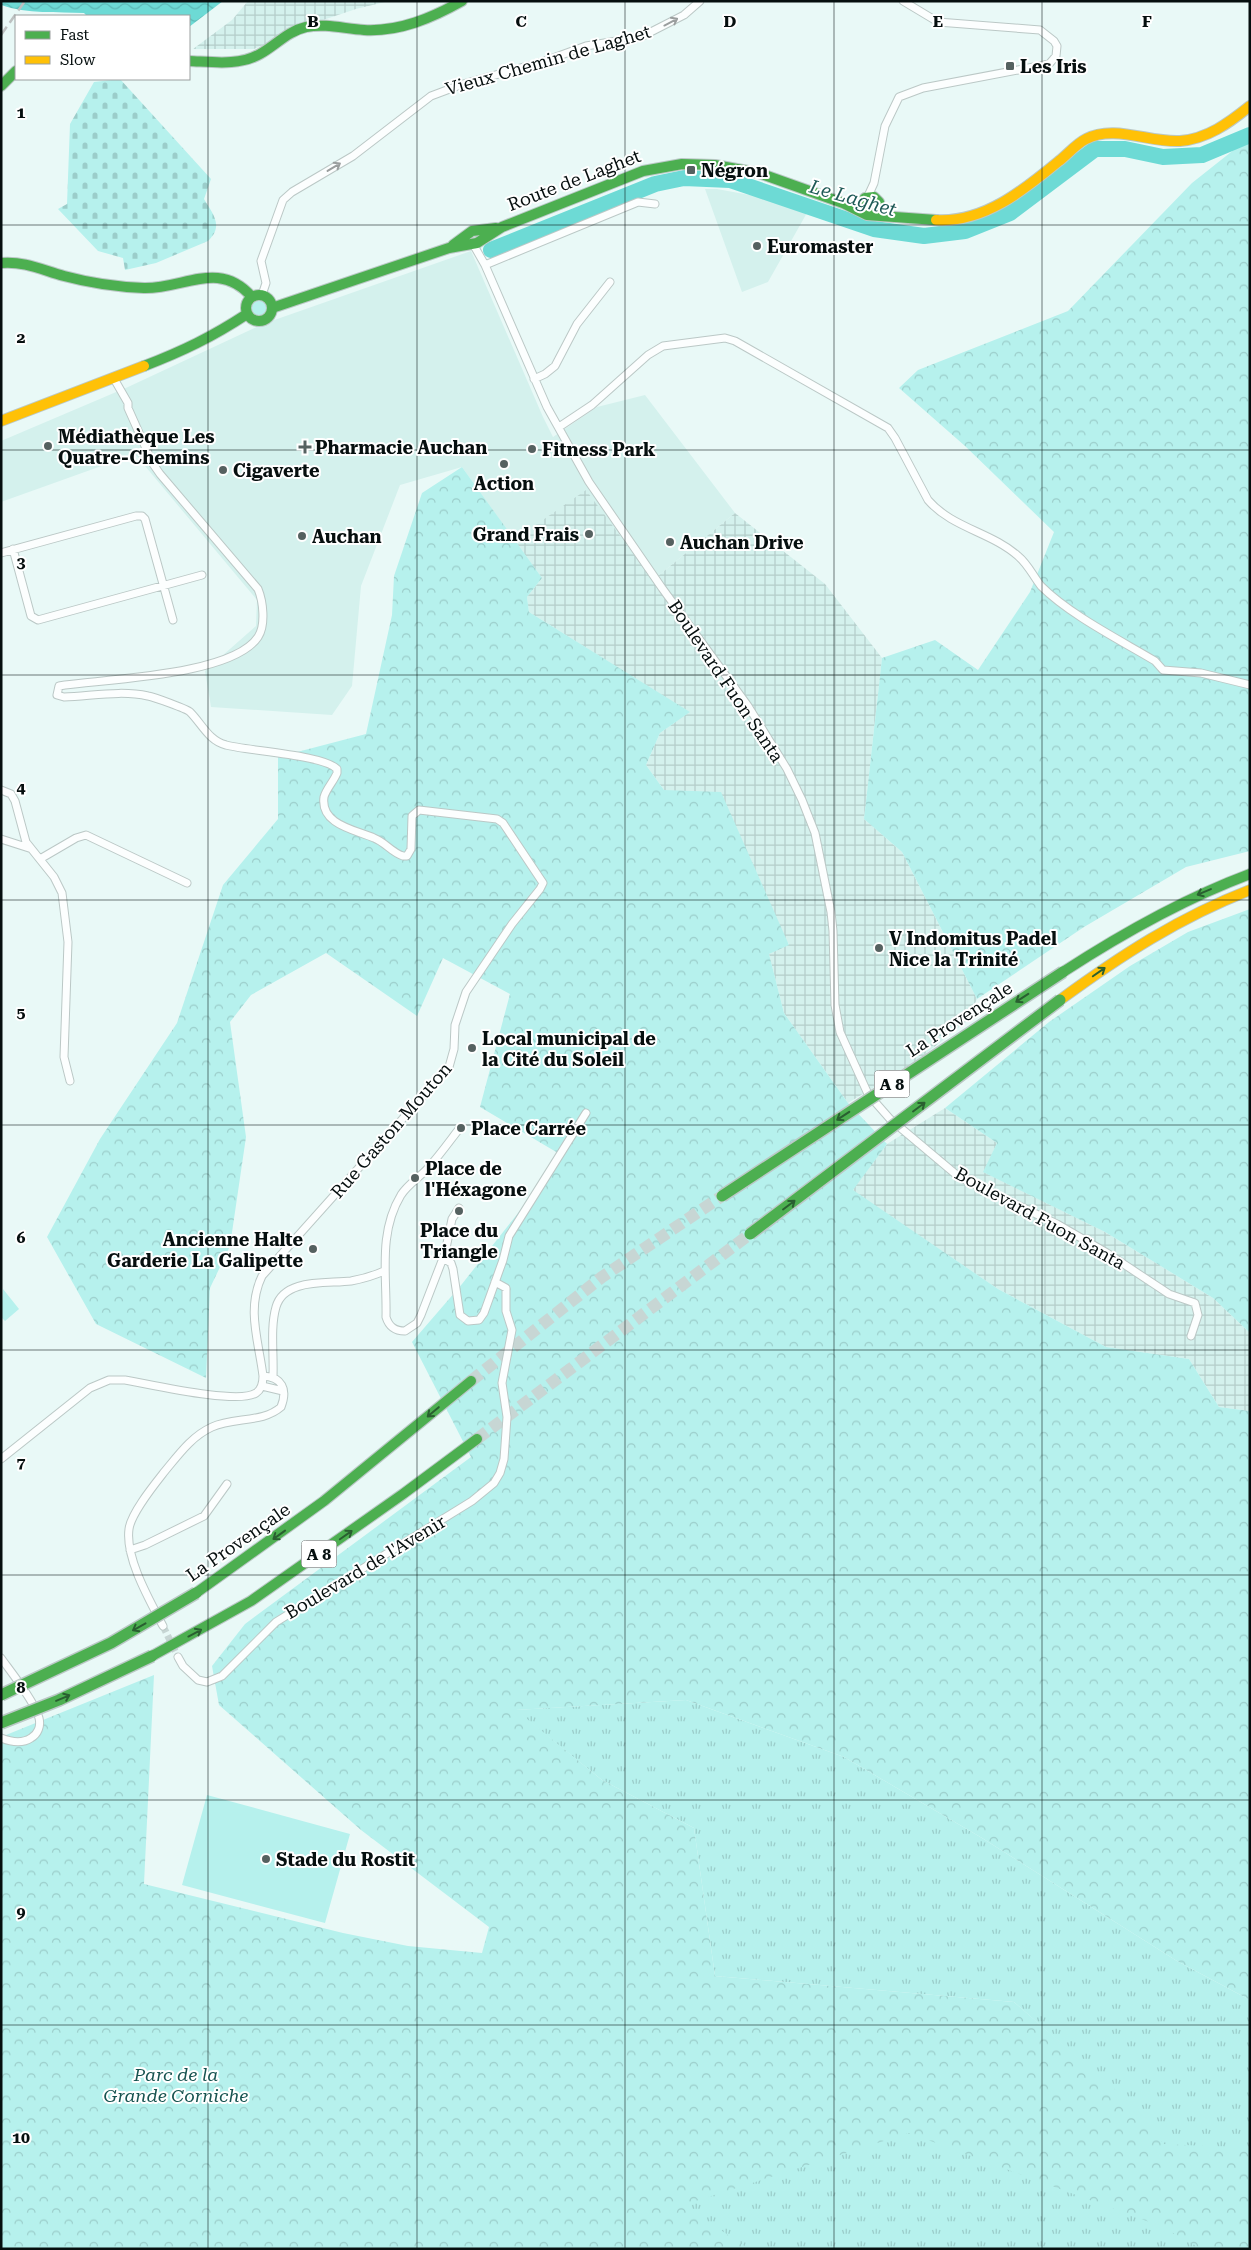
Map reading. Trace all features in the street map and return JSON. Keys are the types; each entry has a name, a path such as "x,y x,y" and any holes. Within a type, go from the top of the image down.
{"main road":[{"path":"190,61 224,63 247,60 260,54 287,34 304,27 320,25 365,30 401,27 426,20 462,1"},
{"path":"1,86 15,72"},
{"name":"Route de Laghet","path":"832,200 873,203 910,219 950,221 979,214 995,207 1022,190 1076,147 1094,136 1113,133 1166,142 1189,141 1220,130 1250,106"},
{"name":"Route de Laghet","path":"272,308 475,239 643,171 682,164 746,169 862,212 860,206 873,203"},
{"path":"1,263 21,262 34,264 71,277 146,288 216,278 242,284 257,296 269,300 272,308 270,316 262,321 253,320 247,314 246,303 257,296"},
{"path":"1,421 201,344 247,314"},
{"name":"La Provençale","path":"722,1196 1136,926 1186,900 1250,874"},
{"name":"A 8","path":"750,1234 1110,964 1170,927 1206,908 1250,890"},
{"name":"La Provençale","path":"1,1695 111,1643 196,1593 324,1501 471,1380"},
{"name":"A 8","path":"1,1722 59,1700 152,1656 259,1596 477,1439"}],"street":[{"name":"Vieux Chemin de Laghet","path":"257,296 266,283 262,266 263,253 283,200 292,192 352,156 414,108 439,92 593,44 642,37 684,15 700,1"},
{"path":"873,203 874,183 885,126 899,97 924,88 1034,68 1050,63 1056,56 1057,46 1040,30 938,22 906,2"},
{"path":"485,265 638,202 655,204"},
{"name":"Boulevard Fuon Santa","path":"475,239 534,379 595,490 662,588 748,706 787,769 802,800 815,833 831,912 835,1005 840,1032 868,1094 890,1120 959,1177 1057,1224 1107,1253 1169,1294 1195,1303 1198,1315 1191,1336"},
{"path":"534,379 545,374 554,366 577,324 610,282"},
{"path":"559,427 592,405 648,355 663,346 724,338 735,341 888,428 928,500 936,509 968,530 1002,545 1018,555 1041,585 1066,606 1155,661 1163,670 1201,673 1250,685"},
{"name":"Rue Gaston Mouton","path":"113,378 128,403 128,408 157,463 258,589 262,603 260,631 258,636 241,651 211,664 186,670 59,686 57,695 64,697 125,693 150,696 167,704 185,708 218,742 278,755 322,760 333,765 337,769 337,773 324,798 327,814 344,827 378,840 390,850 403,856 407,856 411,848 412,816 419,810 497,819 503,823 543,883 466,992 455,1026 454,1049 449,1067 262,1276 255,1294 254,1316 263,1376 262,1386"},
{"path":"1,553 136,516 142,516 145,519 173,620"},
{"path":"13,549 31,616 38,620 202,575"},
{"path":"1,790 12,794 29,848"},
{"path":"40,859 76,838 86,835 187,884"},
{"path":"1,839 29,848 54,877 62,893 68,942 64,1057 70,1081"},
{"path":"443,1258 451,1263 454,1269 459,1309 463,1319 472,1322 482,1318 509,1236 586,1113"},
{"path":"459,1128 428,1169 408,1185 395,1206 385,1246 384,1271 388,1323 399,1331 405,1331 417,1323 443,1258 452,1219 459,1208"},
{"path":"274,1376 275,1313 280,1298 284,1293 300,1287 352,1281 384,1271"},
{"name":"Boulevard de l'Avenir","path":"178,1657 187,1671 198,1680 207,1682 222,1676 276,1622 472,1501 494,1483 500,1473 504,1458 506,1418 502,1383 512,1330 506,1311 506,1288 495,1282"},
{"path":"163,1626 130,1550 129,1529 132,1518 160,1478 190,1442 202,1432 221,1424 262,1416 278,1410 283,1402 283,1391 280,1381 274,1376 263,1376"},
{"path":"1,1459 90,1388 109,1380 125,1380 227,1396 251,1396 262,1386 283,1391"},
{"path":"130,1550 145,1545 204,1516 227,1484"},
{"path":"1,1658 36,1711 40,1724 35,1736 29,1740 16,1742 1,1738"}],"shaded area":[{"path":"248,1 389,1 356,9 320,21 254,49 193,49 232,20"},
{"name":"Euromaster","path":"705,189 717,189 755,196 808,211 768,282 742,292"},
{"path":"471,251 553,437 597,407 645,395 735,513 653,580 586,491 514,540 462,467 400,485 361,586 352,686 332,715 211,707 205,671 256,626 257,600 135,454 1,502 1,441 128,387 263,324"},
{"path":"586,490 653,580 735,513 825,584 882,658 864,819 902,852 977,999 967,1021 914,1063 848,1103 784,1013 769,954 789,944 664,790 646,765 660,733 689,712 529,612 527,597 542,578 514,540"},
{"path":"945,1108 997,1143 984,1172 1105,1232 1213,1298 1250,1333 1250,1411 1219,1407 1189,1359 1106,1347 998,1289 852,1190 887,1144"}],"green space":[{"path":"121,80 211,179 204,199 216,225 213,236 208,241 156,263 125,270 123,258 98,251 58,209 67,204 70,124 94,82"},
{"path":"1250,137 1250,851 1186,867 1084,927 977,999 902,852 864,819 882,658 935,640 978,670 1030,592 1054,532 965,446 899,388 918,370 1068,311 1192,183"},
{"path":"259,299 265,302 268,308 265,314 259,317 253,314 250,308 253,302"},
{"path":"462,467 542,578 527,597 529,612 690,712 660,733 646,765 664,790 721,792 789,945 769,954 784,1013 848,1103 887,1144 853,1190 998,1289 1106,1347 1189,1359 1219,1407 1250,1411 1250,2000 1177,1961 982,1838 844,1757 686,1700 516,1710 602,1780 694,1828 715,1976 1014,2002 1125,2098 1164,2144 1250,2148 1250,2249 1202,2249 1160,2226 909,2133 683,2205 749,2249 1,2249 1,1737 154,1675 144,1884 343,1933 408,1946 482,1953 489,1927 361,1830 219,1705 212,1666 245,1624 471,1457 412,1342 462,1284 563,1156 480,1107 510,994 443,958 417,1016 326,953 251,995 230,1022 246,1137 230,1246 210,1288 206,1378 96,1324 47,1237 100,1139 177,1023 223,885 278,819 278,757 366,734 392,615 394,576 422,493"},
{"path":"1250,909 1250,1333 1213,1298 1105,1232 983,1172 997,1143 945,1108 1049,1022 1130,966 1188,932"},
{"path":"3,1289 19,1309 5,1321 1,1317"},
{"name":"Parc de la Grande Corniche","path":"686,1700 844,1757 982,1838 1177,1961 1250,2000 1250,2249 1,2249 1,2076 1096,2074 1014,2002 715,1976 694,1828 602,1780 515,1710"},
{"name":"Stade du Rostit","path":"207,1795 350,1834 325,1923 182,1885"}],"water":[{"path":"1,1 223,1 190,26 190,15 86,15 84,13 21,10 1,5"}],"waterway":[{"name":"Le Laghet","path":"491,250 655,184 684,178 730,180 874,229 924,236 965,231 1010,213 1095,149 1125,149 1163,157 1202,155 1250,135"}],"tunnel":[{"path":"471,1381 602,1277 722,1196"},
{"path":"477,1439 750,1234"},
{"path":"163,1626 178,1657"}],"railway":[{"path":"15,15 25,1"},
{"path":"1,35 15,15"}],"traffic: fast":[{"path":"190,61 235,62 252,58 288,35 306,27 328,26 377,30 390,29 415,23 462,1"},
{"path":"1,86 15,72"},
{"path":"272,308 449,248 477,243 502,227 643,171 682,164 715,165 759,173 843,203 867,215 936,220"},
{"path":"862,212 861,202 865,198 874,197 880,206 875,215"},
{"path":"453,245 472,231 496,228"},
{"path":"1,263 33,266 84,281 144,288 214,278 227,280 240,286 252,297"},
{"path":"259,295 268,299 272,308 268,317 259,321 250,317 246,308 250,299 259,295"},
{"path":"144,366 197,343 247,314"},
{"path":"1063,972 1154,918 1201,894 1250,874"},
{"path":"722,1196 1063,972"},
{"path":"750,1234 1060,1000"},
{"path":"196,1593 324,1501 471,1381"},
{"path":"152,1656 251,1601 403,1494 477,1439"},
{"path":"1,1695 111,1643 196,1593"},
{"path":"1,1723 59,1700 152,1656"}],"traffic: slow":[{"path":"936,220 954,220 987,210 1032,183 1079,144 1097,135 1108,133 1168,141 1190,140 1217,129 1250,106"},
{"path":"1,421 144,366"},
{"path":"1060,1000 1105,968 1175,925 1199,912 1250,890"}],"place":[{"name":"Les Iris","path":"1010,66"},
{"name":"Négron","path":"691,170"},
{"name":"Euromaster","path":"757,246"},
{"name":"Médiathèque Les Quatre-Chemins","path":"48,446"},
{"name":"Pharmacie Auchan","path":"305,447"},
{"name":"Fitness Park","path":"532,449"},
{"name":"Action","path":"504,464"},
{"name":"Cigaverte","path":"223,470"},
{"name":"Grand Frais","path":"589,534"},
{"name":"Auchan","path":"302,536"},
{"name":"Auchan Drive","path":"670,542"},
{"name":"V Indomitus Padel Nice la Trinité","path":"879,948"},
{"name":"Local municipal de la Cité du Soleil","path":"472,1048"},
{"name":"Place Carrée","path":"461,1128"},
{"name":"Place de l'Héxagone","path":"415,1178"},
{"name":"Place du Triangle","path":"459,1211"},
{"name":"Ancienne Halte Garderie La Galipette","path":"313,1249"},
{"name":"Stade du Rostit","path":"266,1859"}]}
